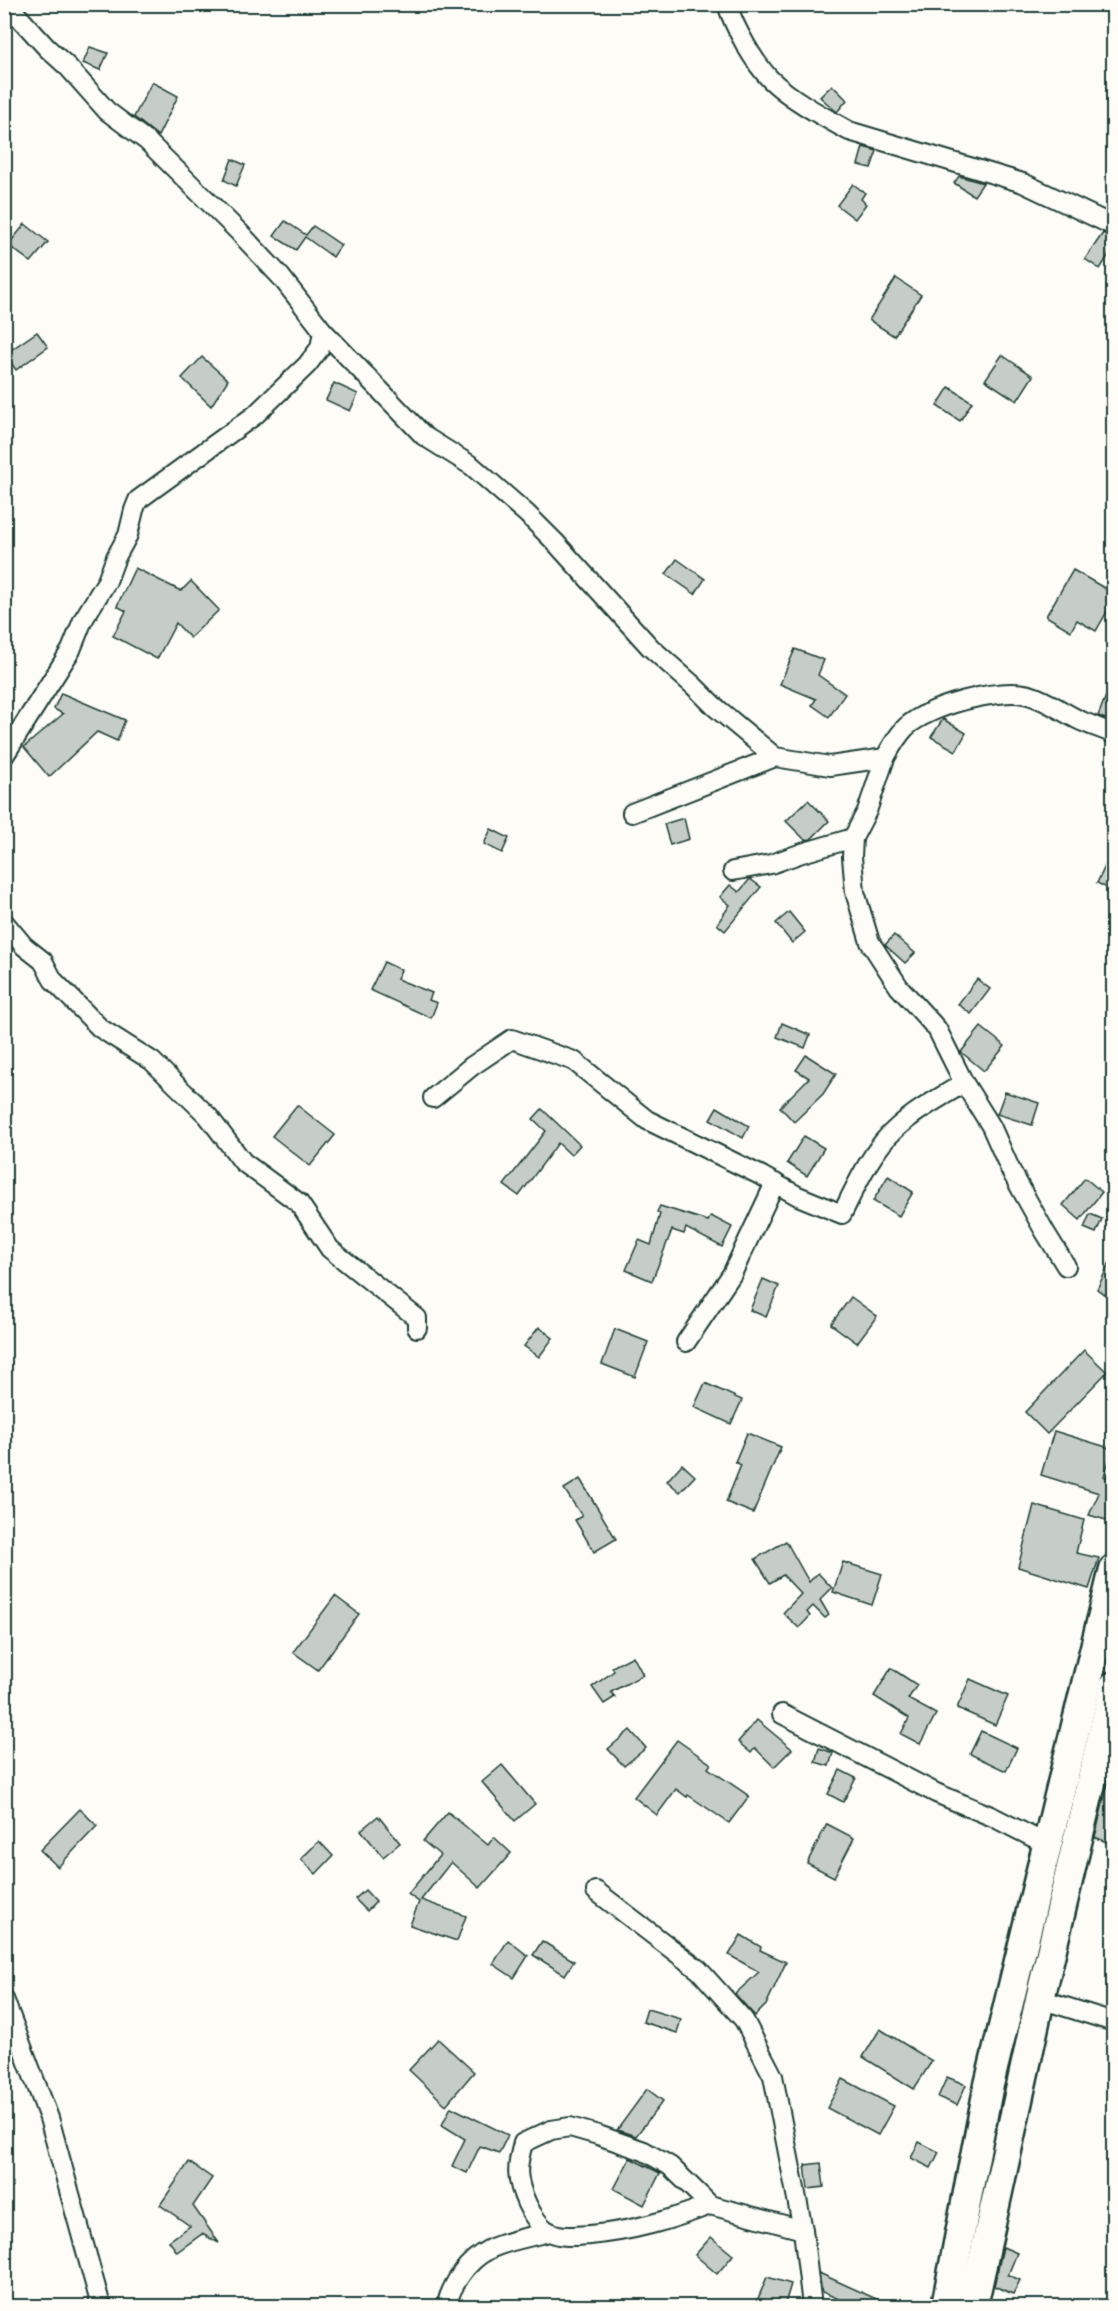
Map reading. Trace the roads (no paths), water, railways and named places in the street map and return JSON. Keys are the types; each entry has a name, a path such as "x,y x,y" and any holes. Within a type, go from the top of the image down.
{"main road":[{"path":"946,2307 988,2089 1113,1569"},
{"path":"974,2307 1040,1999 1112,1695"}],"street":[{"path":"7,4 107,111 147,141 239,232 281,277 323,331 424,436 472,466 527,513 650,647 714,706 775,757 830,766 885,758"},
{"path":"727,4 733,24 771,80 823,117 849,131 1023,183 1113,226"},
{"path":"4,756 71,650 83,620 107,581 128,535 138,500 255,415 307,365 320,348 323,331"},
{"path":"1066,1266 1011,1171 991,1126 964,1083 937,1029 899,987 870,942 855,892 852,857 854,838 867,811 885,758 894,741 907,726 930,711 951,704 1013,692 1032,696 1113,734"},
{"path":"632,813 775,757"},
{"path":"733,871 771,864 854,838"},
{"path":"4,922 24,946 44,961 53,980 100,1028 152,1061 208,1116 243,1162 299,1203 330,1248 417,1318 417,1328"},
{"path":"433,1098 472,1066 512,1039 574,1061 647,1120 798,1196 842,1214 860,1179 884,1141 908,1119 964,1083"},
{"path":"686,1342 732,1274 775,1183"},
{"path":"782,1714 936,1793 993,1817 1048,1845"},
{"path":"596,1891 699,1970 744,2020 773,2076 803,2230 812,2307"},
{"path":"4,1999 49,2118 101,2307"},
{"path":"1040,1999 1113,2022"},
{"path":"548,2232 530,2211 519,2187 517,2165 523,2143 551,2130 570,2127 644,2151 670,2166 710,2205 803,2230"},
{"path":"446,2307 465,2268 488,2249 548,2232 569,2236 624,2232 666,2221 710,2205"}]}
